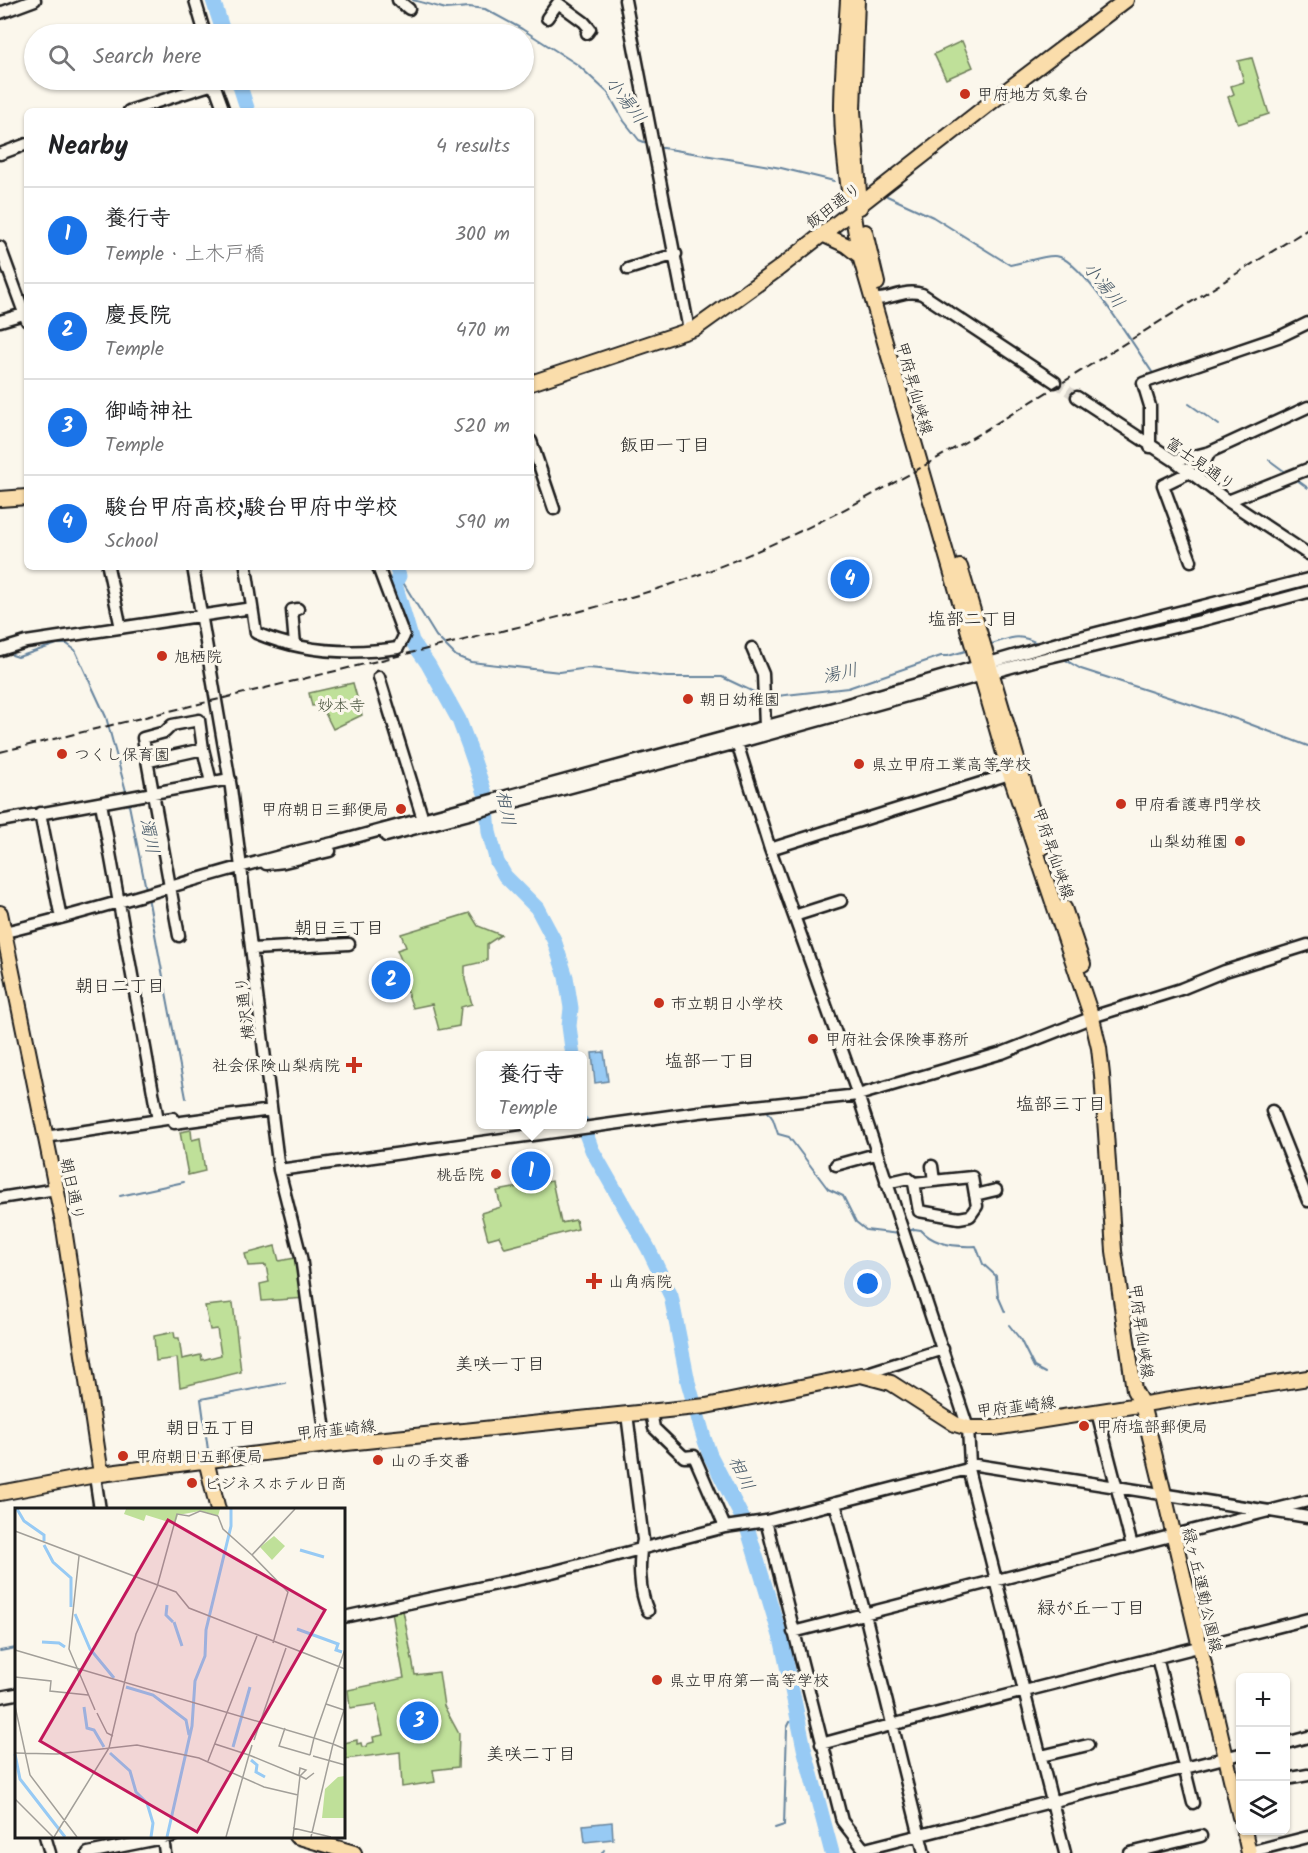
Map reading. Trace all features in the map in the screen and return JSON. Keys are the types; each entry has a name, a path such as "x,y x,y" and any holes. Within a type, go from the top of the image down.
{"main road":[{"name":"甲府昇仙峡線","path":"848,0 842,108 846,172 869,252 877,300"},
{"name":"甲府昇仙峡線","path":"857,0 853,110 860,256 877,300 1015,772 1095,1017 1102,1075 1114,1251 1134,1390 1142,1404"},
{"name":"飯田通り","path":"534,382 689,330 712,317 1126,0"},
{"path":"822,234 846,244 860,256"},
{"path":"0,499 24,497"},
{"name":"朝日通り","path":"0,913 2,932 67,1244 98,1475"},
{"name":"甲府韮崎線","path":"0,1493 98,1475 327,1445 706,1406 861,1375 891,1383 955,1424 968,1428 994,1428 1308,1378"},
{"name":"緑ヶ丘運動公園線","path":"1142,1404 1175,1536 1199,1647 1234,1756 1236,1781"},
{"path":"206,1460 218,1508"},
{"path":"1245,1835 1249,1852"},
{"path":"303,1838 354,1853"}],"street":[{"path":"0,14 35,0"},
{"path":"195,0 202,24"},
{"path":"398,0 409,9"},
{"path":"625,0 689,330"},
{"path":"547,18 558,1 584,22 590,29 587,33"},
{"path":"138,108 194,90"},
{"path":"217,90 226,108"},
{"path":"222,90 226,108"},
{"path":"0,154 24,145"},
{"path":"0,247 24,311"},
{"path":"628,269 676,254"},
{"path":"877,300 901,293 922,294 1055,382"},
{"path":"0,321 24,316"},
{"path":"1150,447 1150,406 1143,382 1281,336 1308,323"},
{"name":"富士見通り","path":"1077,397 1150,447 1175,461 1228,501 1306,552"},
{"path":"1175,461 1210,452 1308,407"},
{"path":"534,450 554,509"},
{"path":"1191,561 1162,485 1193,475 1210,452"},
{"path":"1228,501 1308,469"},
{"path":"1306,552 1308,564"},
{"path":"109,570 121,628"},
{"name":"横沢通り","path":"193,570 230,779 279,1170 301,1257 327,1445"},
{"path":"246,570 256,633 307,648 354,652 398,648 404,636 379,570"},
{"path":"1295,582 1308,573"},
{"path":"498,803 765,727 982,659 1034,650 1308,579"},
{"path":"2,932 119,902 281,855 737,744 982,659 1048,657 1200,621 1308,592"},
{"path":"0,650 26,642 252,608"},
{"path":"295,645 292,610 298,609"},
{"path":"752,648 763,674 765,727"},
{"path":"379,677 424,822"},
{"path":"179,936 143,738 165,732 172,725 199,720 211,782"},
{"path":"737,744 770,849 858,1095 968,1428 969,1466 1065,1853"},
{"path":"149,761 203,748"},
{"path":"770,849 1015,772"},
{"path":"0,820 230,779"},
{"path":"101,803 158,1120"},
{"path":"40,813 61,918"},
{"path":"794,916 841,901"},
{"path":"252,949 349,944"},
{"path":"587,1127 858,1095 1011,1050 1095,1017 1181,989 1225,971 1308,945"},
{"path":"45,1137 173,1118 174,1123 271,1110"},
{"path":"1272,1111 1308,1201"},
{"path":"279,1170 565,1129"},
{"path":"836,1165 876,1154"},
{"path":"933,1166 934,1181"},
{"path":"886,1183 908,1178 914,1183 920,1211 959,1218 970,1216 977,1206 972,1177 914,1183"},
{"path":"0,1198 56,1189"},
{"path":"975,1195 996,1190"},
{"path":"861,1375 943,1349"},
{"path":"651,1412 654,1428 684,1456 694,1456 725,1527"},
{"path":"1097,1412 1132,1546"},
{"path":"627,1414 643,1540 640,1550 645,1602 648,1611"},
{"path":"345,1617 534,1576 725,1527 765,1521 969,1466 1115,1485 1308,1517"},
{"path":"98,1475 99,1508"},
{"path":"793,1632 1308,1501"},
{"path":"835,1503 924,1853"},
{"path":"765,1521 842,1821 866,1851 1234,1756"},
{"path":"821,1744 1308,1619"},
{"path":"1156,1657 1193,1803"},
{"path":"0,1697 15,1694"},
{"path":"1290,1742 1308,1737"},
{"path":"1041,1756 1088,1745"},
{"path":"1290,1778 1308,1775"},
{"path":"1130,1853 1201,1836"},
{"path":"1249,1852 1308,1837"},
{"path":"46,1838 50,1853"},
{"path":"88,1853 163,1838"},
{"path":"165,1853 168,1838"}],"green space":[{"path":"962,41 973,67 946,79 934,54"},
{"path":"1252,58 1269,114 1238,124 1228,97 1234,94 1231,86 1244,82 1238,61"},
{"name":"妙本寺","path":"353,683 362,715 333,729 321,705 312,706 309,693"},
{"path":"470,913 478,926 501,935 487,944 487,961 465,966 465,980 472,1004 461,1007 459,1026 439,1030 432,1004 413,1008 401,976 404,974 402,968 404,967 397,950 406,947 401,934"},
{"path":"191,1130 192,1140 200,1138 205,1171 188,1175 180,1132"},
{"path":"552,1181 561,1223 576,1220 578,1229 505,1248 499,1236 488,1239 481,1213 501,1207 497,1191"},
{"path":"275,1246 279,1261 301,1257 307,1298 262,1301 260,1284 269,1282 266,1265 248,1266 245,1254"},
{"path":"233,1303 241,1372 180,1387 177,1358 156,1361 154,1336 174,1332 175,1338 179,1338 182,1359 201,1355 202,1360 221,1355 217,1329 210,1330 205,1306"},
{"path":"402,1605 415,1675 439,1672 444,1706 459,1734 458,1767 433,1770 435,1782 402,1787 400,1752 346,1759 345,1743 357,1740 357,1744 361,1743 362,1747 367,1746 374,1742 373,1737 383,1735 376,1704 350,1708 348,1690 404,1678 391,1607"}],"water":[{"path":"604,1052 608,1081 595,1083 592,1053"},
{"path":"612,1822 613,1839 585,1842 583,1825"}],"waterway":[{"name":"相川","path":"213,0 221,24"},
{"name":"小湯川","path":"413,0 446,9 469,7 485,9 513,24"},
{"name":"小湯川","path":"534,37 578,65 608,93 624,121 639,140 649,144"},
{"name":"相川","path":"241,90 247,108"},
{"name":"小湯川","path":"657,147 781,168 834,181"},
{"name":"小湯川","path":"887,196 933,217 1010,265 1043,257 1060,257 1083,275 1096,291 1152,372"},
{"name":"小湯川","path":"1189,404 1219,425"},
{"name":"小湯川","path":"1269,460 1288,474"},
{"name":"小湯川","path":"1297,480 1308,488"},
{"name":"相川","path":"397,570 399,576 395,584 412,641 428,664 459,720 486,796 489,832 497,862 505,876 537,908 554,940 566,977 571,1008 569,1026 572,1051"},
{"name":"湯川","path":"399,576 436,636 456,656 471,662 560,672 588,668 667,677 722,677 760,695"},
{"name":"湯川","path":"988,645 1020,637 1039,644"},
{"name":"濁川","path":"12,655 18,657 57,644 67,644 75,650 106,717 127,795"},
{"name":"湯川","path":"768,697 848,688 941,656 969,650"},
{"name":"湯川","path":"1062,658 1081,669 1239,720 1308,746"},
{"name":"濁川","path":"128,800 146,889"},
{"name":"濁川","path":"148,897 186,1098"},
{"path":"766,1109 773,1119 778,1134 789,1137 828,1189 843,1196 856,1222 866,1230 899,1234"},
{"name":"相川","path":"584,1129 592,1150 648,1248 671,1296 688,1382 704,1438 710,1455 747,1527 782,1642 804,1748 832,1853"},
{"path":"120,1196 184,1182"},
{"path":"907,1232 914,1229 921,1230 939,1242 976,1246 983,1264 996,1276 998,1296 1005,1312"},
{"path":"1009,1325 1020,1339 1034,1367 1045,1373"},
{"path":"208,1450 201,1399 285,1383"},
{"path":"0,1651 15,1648"},
{"path":"775,1828 784,1825 787,1728 790,1722 798,1718"}],"tunnel":[{"path":"1055,382 1077,397"}],"railway":[{"path":"0,752 547,620 611,603 716,568 818,522 917,470 1013,413 1308,229"}],"place":[{"name":"甲府地方気象台","path":"965,94"},
{"name":"駿台甲府高校;駿台甲府中学校","path":"850,579"},
{"name":"旭栖院","path":"162,656"},
{"name":"朝日幼稚園","path":"688,699"},
{"name":"つくし保育園","path":"62,754"},
{"name":"県立甲府工業高等学校","path":"859,764"},
{"name":"甲府看護専門学校","path":"1121,804"},
{"name":"甲府朝日三郵便局","path":"401,809"},
{"name":"山梨幼稚園","path":"1240,841"},
{"name":"慶長院","path":"391,980"},
{"name":"市立朝日小学校","path":"659,1003"},
{"name":"甲府社会保険事務所","path":"813,1039"},
{"name":"社会保険山梨病院","path":"354,1065"},
{"name":"養行寺","path":"531,1171"},
{"name":"桃岳院","path":"496,1174"},
{"name":"山角病院","path":"594,1281"},
{"name":"甲府塩部郵便局","path":"1084,1426"},
{"name":"甲府朝日五郵便局","path":"123,1456"},
{"name":"山の手交番","path":"378,1460"},
{"name":"ビジネスホテル日商","path":"192,1483"},
{"name":"県立甲府第一高等学校","path":"657,1680"},
{"name":"御崎神社","path":"419,1721"}],"district":[{"name":"飯田一丁目","path":"665,445"},
{"name":"塩部二丁目","path":"973,619"},
{"name":"朝日三丁目","path":"339,928"},
{"name":"朝日二丁目","path":"120,986"},
{"name":"塩部一丁目","path":"710,1061"},
{"name":"塩部三丁目","path":"1061,1104"},
{"name":"美咲一丁目","path":"500,1364"},
{"name":"朝日五丁目","path":"211,1428"},
{"name":"緑が丘一丁目","path":"1091,1608"},
{"name":"美咲二丁目","path":"531,1754"}]}
